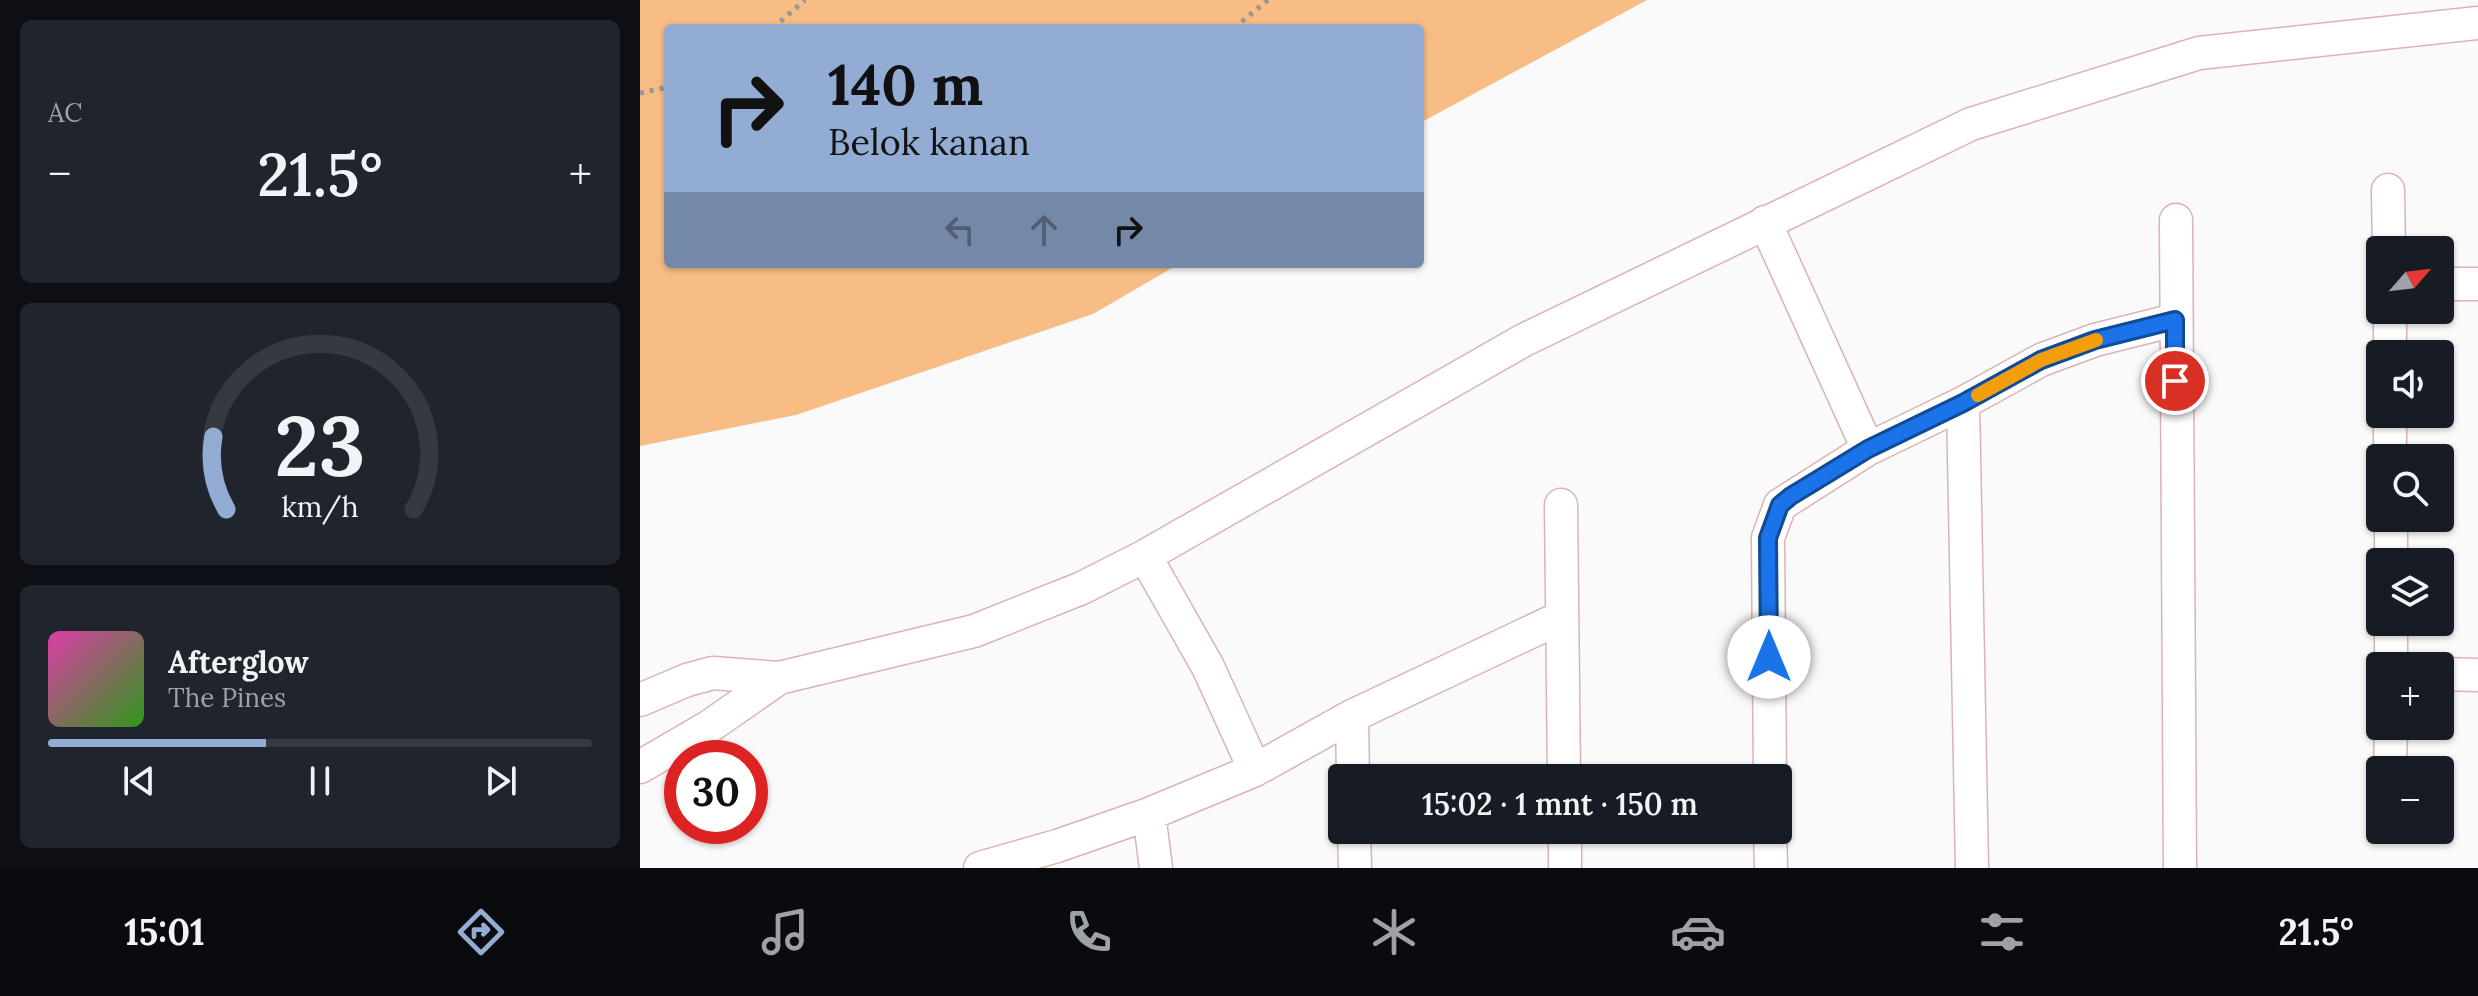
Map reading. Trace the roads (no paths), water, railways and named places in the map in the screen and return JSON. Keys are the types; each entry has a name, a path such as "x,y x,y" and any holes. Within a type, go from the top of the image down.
{"street":[{"path":"640,700 687,680 713,673 779,678 974,631 1082,588 1145,556 1524,340 1971,124 2199,53 2478,23"},
{"path":"2388,190 2389,236"},
{"path":"2176,220 2180,868"},
{"path":"1765,222 1868,449"},
{"path":"2454,284 2478,284"},
{"path":"1770,764 1768,538 1780,505 1868,449 1963,403 2041,360 2095,340 2175,320"},
{"path":"1963,403 1972,868"},
{"path":"1561,505 1564,764"},
{"path":"1145,556 1208,667 1255,770"},
{"path":"980,868 1057,846 1149,814 1255,770 1352,716 1560,618"},
{"path":"2454,674 2478,675"},
{"path":"640,767 710,726 779,678"},
{"path":"1352,716 1353,764"},
{"path":"1149,814 1156,868"},
{"path":"1354,844 1355,868"},
{"path":"1565,844 1565,868"},
{"path":"1770,844 1771,868"}]}
